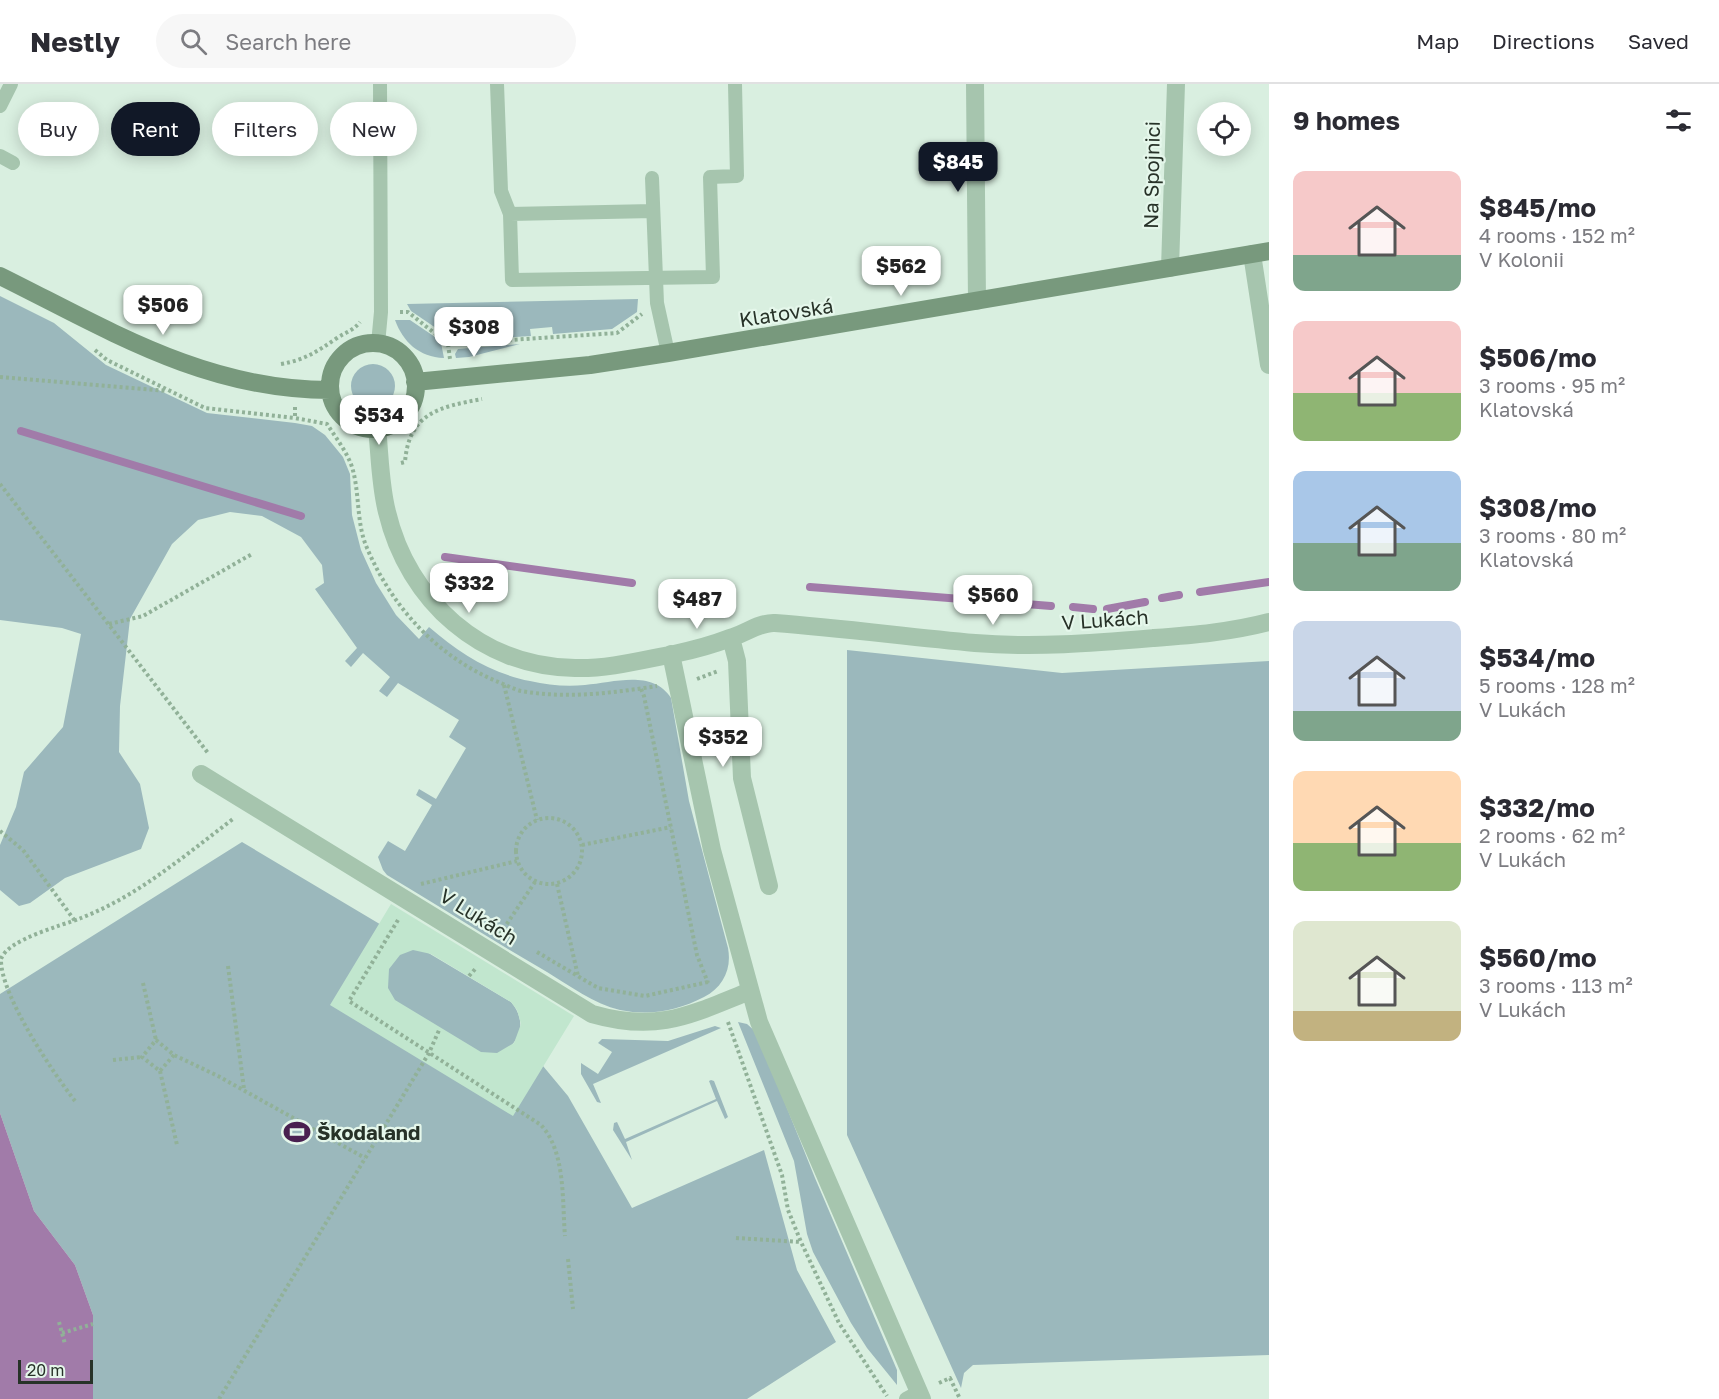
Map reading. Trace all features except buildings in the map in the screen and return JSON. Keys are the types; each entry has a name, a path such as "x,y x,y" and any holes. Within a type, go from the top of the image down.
{"main road":[{"name":"Klatovská","path":"415,382 590,365 668,353 1260,252"},
{"path":"0,276 167,358 236,380 294,389 330,390"},
{"path":"378,344 390,347 403,357 412,370 415,382 414,399 406,413 393,424 377,428 361,427 346,419 335,406 330,390 332,374 342,357 358,346 378,344"}],"street":[{"path":"975,84 977,302"},
{"name":"Na Spojnici","path":"1170,268 1176,84"},
{"path":"1260,252 1269,365"},
{"name":"V Lukách","path":"377,428 386,511 396,544 410,573 431,603 470,637 503,654 559,668 594,668 671,654 731,638 770,623 876,631 976,643 1063,646 1234,632 1269,622"},
{"path":"731,638 737,662 741,778 769,886"},
{"path":"671,654 712,850 759,1022 915,1397"},
{"name":"V Lukách","path":"201,774 592,1014 613,1020 658,1023 683,1017 750,991"}],"lane":[{"path":"0,106 11,84"},
{"path":"378,344 381,312 380,84"},
{"path":"497,84 501,191 510,214 512,280 713,277 710,177 737,176 735,84"},
{"path":"0,156 14,163"},
{"path":"652,178 657,303 668,353"},
{"path":"510,214 653,211"}],"path":[{"path":"275,364 293,362 314,355 338,337 352,331 362,320 364,312 408,312 448,344 617,333 657,303"},
{"path":"293,362 295,418 327,424 352,468 366,546 401,605 417,627 440,649 474,672 518,691 564,696 678,683 708,677 737,662"},
{"path":"0,377 171,391"},
{"path":"352,468 405,462 406,444 413,429 424,418 448,406 488,398"},
{"path":"0,484 215,762"},
{"path":"109,624 143,616 252,554"},
{"path":"503,684 537,820"},
{"path":"641,689 697,955 728,1024 783,1175 788,1210 801,1242 839,1323 890,1399"},
{"path":"75,1101 28,1039 1,977 1,958 13,944 75,921 146,886 250,806"},
{"path":"547,818 566,822 579,836 582,845 583,855 574,874 557,884 535,882 527,877 517,861 517,841 522,832 537,820 547,818"},
{"path":"582,845 671,827"},
{"path":"0,831 23,850 75,921"},
{"path":"420,885 517,861"},
{"path":"410,879 430,891"},
{"path":"469,976 490,950 535,882"},
{"path":"557,884 578,976"},
{"path":"400,917 349,1000 541,1125 549,1133 557,1156 565,1236"},
{"path":"491,926 511,937"},
{"path":"530,948 598,987 645,996 708,982"},
{"path":"228,966 244,1090"},
{"path":"143,983 156,1040 174,1055 244,1090 365,1158"},
{"path":"219,1399 429,1053 440,1028"},
{"path":"142,1057 156,1040"},
{"path":"160,1071 174,1055"},
{"path":"113,1060 142,1057 160,1071 177,1145"},
{"path":"736,1238 801,1242"},
{"path":"568,1258 573,1309"},
{"path":"59,1322 65,1344"},
{"path":"62,1333 93,1324"},
{"path":"915,1397 951,1378 960,1399"}],"shaded area":[{"path":"0,296 54,323 106,365 207,413 312,426 325,435 343,457 350,474 352,515 361,550 376,583 396,615 419,639 429,627 476,661 502,673 537,682 571,686 631,680 653,683 663,689 671,698 689,801 728,948 729,963 721,983 704,997 673,1009 631,1012 610,1007 582,994 387,875 378,857 388,841 405,851 432,805 416,795 419,789 436,799 466,748 449,737 459,720 398,683 387,697 379,691 390,677 363,653 351,667 345,661 357,648 315,589 324,583 322,565 301,537 262,516 230,512 198,520 172,544 130,619 120,706 119,752 140,784 149,828 141,849 65,878 30,903 19,906 0,890 0,845 16,807 24,772 63,727 81,634 62,628 0,620"},
{"path":"638,299 637,312 612,329 553,334 552,327 530,329 531,336 455,341 411,311 407,304"},
{"path":"395,320 410,320 438,339 444,358 427,355 413,347 398,328"},
{"path":"520,344 469,357 456,358 455,354 458,349"},
{"path":"373,364 389,370 395,386 389,402 373,408 357,402 351,386 357,370"},
{"path":"847,650 1062,673 1269,661 1269,1355 973,1365 964,1373 961,1388 847,1135"},
{"name":"Škodaland","path":"242,842 511,1002 520,1019 520,1030 510,1047 543,1066 568,1096 632,1208 764,1150 797,1270 836,1342 747,1399 93,1399 93,1315 75,1265 34,1211 0,1113 0,994"},
{"path":"391,904 574,1016 513,1116 330,1005","holes":["413,950 431,954 511,1002 517,1010 521,1024 514,1043 497,1053 481,1052 395,1000 388,988 389,969 400,955"]},
{"path":"738,1022 747,1024 757,1033 815,1178 897,1370 897,1385 867,1348 851,1323 813,1252 807,1234 794,1161"},
{"path":"715,1026 721,1028 593,1084 601,1103 597,1102 581,1074 581,1063 598,1074 612,1052 598,1043 602,1039 668,1041"},
{"path":"709,1081 714,1081 728,1117 725,1119 717,1101 626,1142 632,1160 613,1130 614,1123 617,1122 625,1139 716,1099"},
{"path":"0,1113 34,1211 75,1265 93,1315 93,1399 0,1399"}],"waterway":[{"path":"21,431 301,516"},
{"path":"445,557 632,583"},
{"path":"1200,592 1269,582"},
{"path":"810,587 1051,606"},
{"path":"1162,598 1179,595"},
{"path":"1107,609 1145,602"},
{"path":"1073,607 1093,609"}],"place":[{"name":"Škodaland","path":"297,1132"}]}
